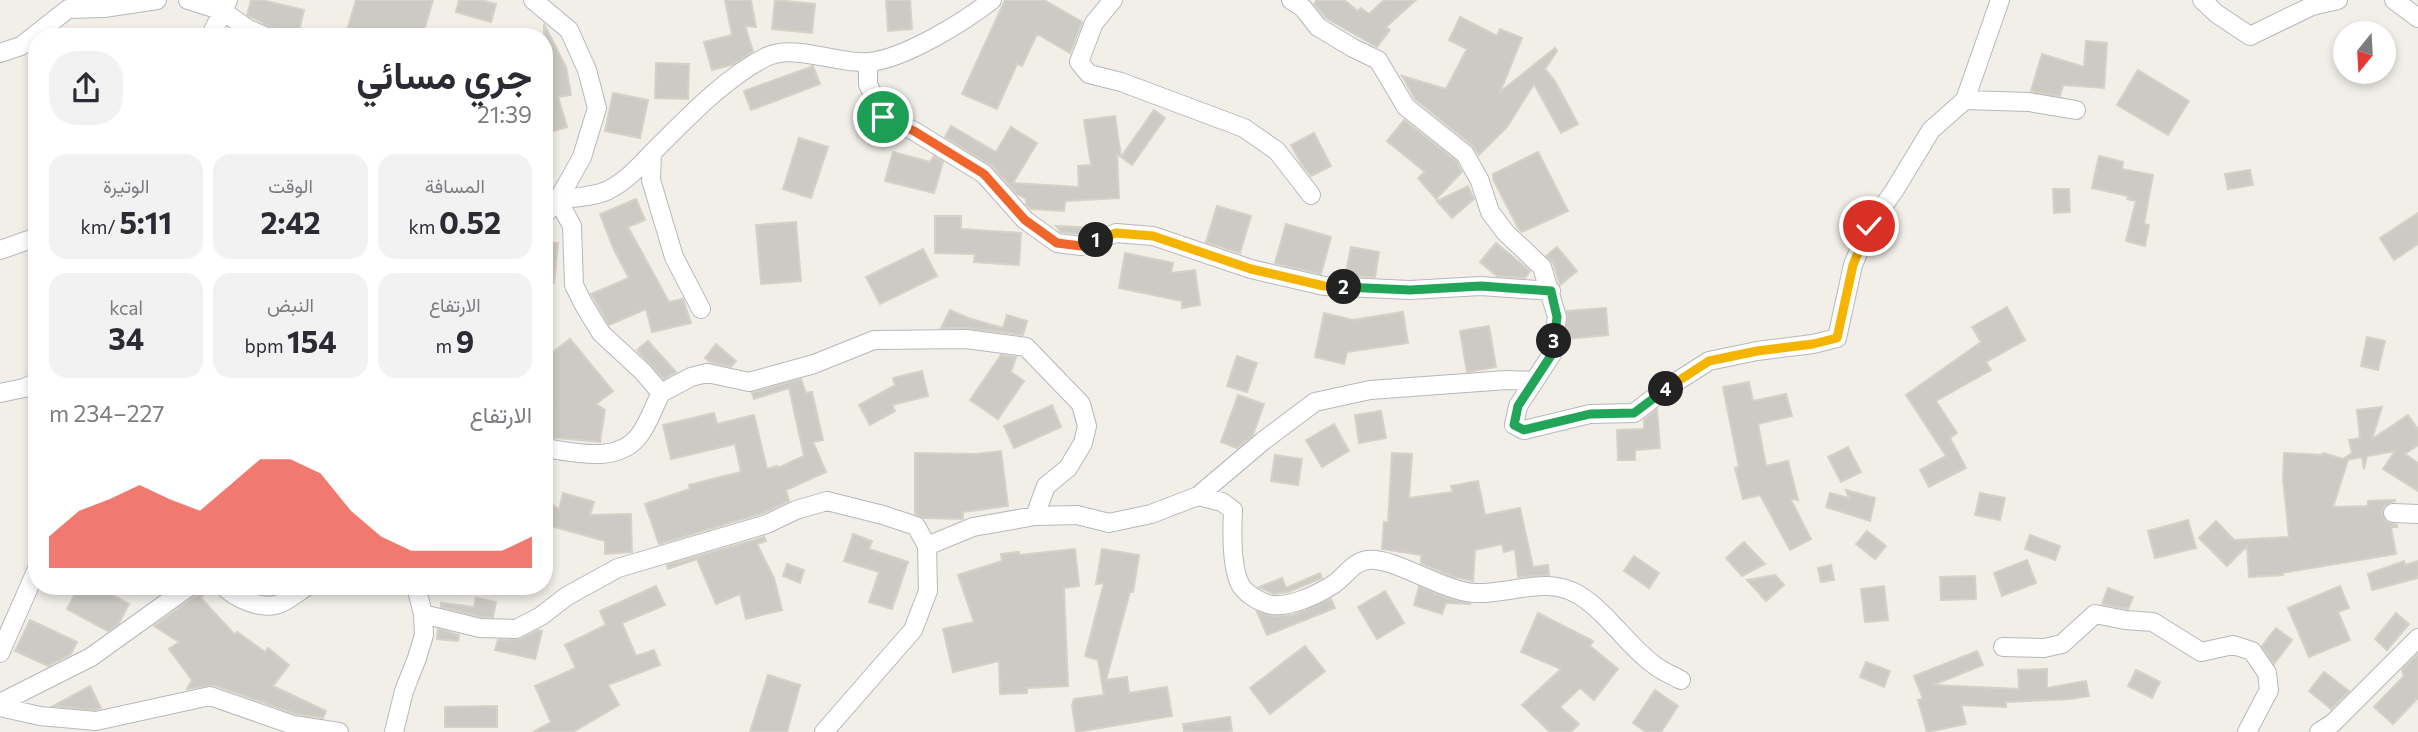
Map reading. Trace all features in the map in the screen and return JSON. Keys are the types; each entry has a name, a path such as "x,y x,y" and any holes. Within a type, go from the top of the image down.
{"street":[{"path":"41,28 69,4 104,8 157,0"},
{"path":"188,0 225,6 247,28"},
{"path":"533,0 569,30 587,70 597,108 582,157 553,205"},
{"path":"558,200 609,191 723,88 767,56 797,53 868,62 898,56 970,17 992,0"},
{"path":"1113,0 1094,23 1079,62 1089,74 1121,82 1244,128 1277,151 1311,195"},
{"path":"1291,0 1303,8 1318,27 1378,60 1406,107 1465,154 1480,181 1490,212 1506,233 1542,267 1557,317 1552,354 1518,406 1514,425 1524,430 1590,414 1634,413 1709,361 1837,338 1853,265 1869,226 1931,130 1965,100 2000,0"},
{"path":"2202,0 2217,14 2250,36 2312,6 2337,0"},
{"path":"2394,0 2418,18"},
{"path":"214,28 225,6"},
{"path":"0,53 20,46 28,39"},
{"path":"868,62 868,84 883,117 914,131 984,174 1025,220 1057,243 1081,246 1116,233 1153,236 1251,269 1324,286 1410,290 1481,286 1551,291"},
{"path":"1965,100 2029,102 2076,110"},
{"path":"652,153 651,180 674,257 701,309"},
{"path":"558,200 572,226 574,285 579,295 601,334 643,372 661,393"},
{"path":"0,250 28,240"},
{"path":"553,449 589,453 617,452 638,437 661,393 691,377 707,373 749,382 814,364 874,340 966,339 1026,347 1081,404 1087,426 1083,443 1068,468 1045,486 1035,516"},
{"path":"927,546 973,527 1035,516 1077,515 1109,523 1151,514 1198,496 1315,402 1370,390 1507,380 1534,381"},
{"path":"0,393 28,386"},
{"path":"1198,496 1222,502 1233,510 1236,572 1246,592 1264,603 1278,607 1289,605 1336,584 1358,562 1370,560 1384,562 1457,590 1475,593 1534,585 1555,586 1576,593 1592,603 1653,665 1681,680"},
{"path":"423,614 480,628 516,629 541,616 567,596 618,568 767,524 796,510 827,501 883,514 916,526 927,546 928,591 913,630 824,732"},
{"path":"2393,513 2418,514"},
{"path":"0,653 28,589"},
{"path":"0,705 91,657 177,595"},
{"path":"234,595 253,604 279,604 294,595"},
{"path":"394,732 404,691 424,635 418,595"},
{"path":"2003,647 2044,648 2062,644 2095,614 2153,622 2201,652 2233,645 2252,651 2267,673 2269,690 2247,732"},
{"path":"2319,732 2333,723 2418,638"},
{"path":"0,705 40,716 96,721 210,696 293,725 339,732"}],"building":[{"path":"251,0 304,10 300,28 273,28 247,15"},
{"path":"356,0 433,0 425,28 348,28"},
{"path":"459,0 481,0 496,4 491,22 456,12"},
{"path":"725,0 751,0 756,27 745,26 753,51 734,64 712,70 704,42 732,35"},
{"path":"775,0 815,4 812,33 772,29"},
{"path":"886,0 910,0 912,29 888,31"},
{"path":"1005,0 1044,0 1082,22 1070,53 1037,34 1022,66 1017,64 997,109 962,94"},
{"path":"1317,0 1344,0 1358,11 1361,8 1369,14 1384,0 1416,0 1386,27 1390,30 1377,47 1326,18 1314,4"},
{"path":"1460,17 1497,36 1500,29 1522,38 1500,92 1555,48 1557,51 1545,69 1555,81 1578,124 1561,133 1534,84 1507,127 1479,155 1472,145 1415,99 1402,76 1446,89 1467,49 1449,40"},
{"path":"2086,41 2107,43 2104,88 2063,85 2060,96 2031,91 2042,54 2084,67"},
{"path":"553,42 566,67 571,95 558,97 567,127 553,131"},
{"path":"656,63 689,64 688,99 655,98"},
{"path":"813,66 820,84 751,110 744,91"},
{"path":"2138,70 2189,101 2168,135 2117,105"},
{"path":"613,93 648,100 640,138 605,131"},
{"path":"1154,110 1165,118 1132,165 1121,157"},
{"path":"1115,116 1121,157 1117,154 1119,198 1065,201 1064,211 1031,209 1026,204 1026,199 1017,194 992,166 945,137 951,126 996,152 1011,127 1037,143 1013,183 1079,187 1078,166 1091,165 1084,120"},
{"path":"1404,120 1456,161 1462,172 1436,199 1418,178 1425,172 1387,141"},
{"path":"1314,133 1331,166 1311,176 1291,145"},
{"path":"799,138 828,147 811,198 783,189"},
{"path":"893,152 930,162 934,156 943,162 934,193 885,181"},
{"path":"1538,152 1568,211 1522,232 1493,179 1493,174"},
{"path":"2099,156 2123,162 2122,169 2153,175 2144,224 2149,225 2145,246 2126,241 2136,201 2127,199 2128,196 2092,188"},
{"path":"2250,170 2253,185 2228,189 2225,174"},
{"path":"1468,186 1474,199 1452,218 1437,201"},
{"path":"2053,189 2069,189 2070,212 2054,213"},
{"path":"636,199 645,220 628,227 669,302 683,299 691,323 652,332 646,309 609,325 591,294 629,278 614,250 600,214"},
{"path":"1217,206 1251,216 1240,253 1206,242"},
{"path":"2418,213 2418,244 2394,260 2380,238"},
{"path":"935,216 961,216 961,229 1021,233 1019,265 974,262 975,254 935,253"},
{"path":"796,222 801,281 761,284 756,225"},
{"path":"1286,224 1331,237 1321,274 1275,263"},
{"path":"1056,226 1096,228 1080,234 1061,232"},
{"path":"553,242 558,243 553,283"},
{"path":"1496,243 1530,271 1525,278 1497,276 1480,262"},
{"path":"1351,247 1379,252 1375,277 1345,276"},
{"path":"1557,247 1577,271 1560,285 1553,263 1546,256"},
{"path":"923,249 937,276 880,304 866,277"},
{"path":"1125,253 1173,263 1171,273 1195,270 1200,305 1182,308 1182,301 1119,288"},
{"path":"2007,307 2025,340 1986,362 1991,370 1936,401 1957,433 1950,438 1966,468 1929,487 1920,470 1946,456 1906,395 1981,342 1972,327"},
{"path":"1606,308 1608,335 1566,339 1567,311"},
{"path":"950,310 1003,328 1007,315 1027,321 1023,335 967,328 941,328"},
{"path":"1403,312 1408,343 1347,352 1344,364 1315,357 1324,313 1353,320"},
{"path":"1489,326 1496,367 1467,372 1460,331"},
{"path":"2367,337 2385,341 2378,370 2361,366"},
{"path":"570,339 613,391 596,404 605,410 600,442 553,438 553,352"},
{"path":"648,341 676,372 664,379 637,350"},
{"path":"716,344 736,361 731,367 710,362 705,358"},
{"path":"1001,355 1016,357 1011,372 1024,381 998,419 970,400"},
{"path":"1237,356 1257,363 1247,392 1227,386"},
{"path":"922,371 928,396 892,405 895,411 870,425 859,405 895,385 893,378"},
{"path":"801,379 806,393 812,392 823,440 813,442 826,472 786,490 789,501 763,513 659,544 645,504 690,489 689,485 741,472 735,444 671,459 663,425 714,413 717,424 754,415 767,469 778,468 804,456 789,388 754,399 752,393"},
{"path":"1749,382 1753,401 1786,394 1792,416 1758,424 1766,466 1788,461 1798,500 1790,498 1811,539 1790,550 1760,495 1743,499 1735,468 1739,467 1723,387"},
{"path":"1238,395 1264,404 1253,435 1237,448 1221,442"},
{"path":"1052,405 1061,427 1014,448 1004,426"},
{"path":"2382,407 2372,439 2408,415 2418,429 2418,445 2405,454 2418,463 2418,491 2383,469 2395,451 2367,456 2364,469 2362,457 2346,460 2333,507 2368,506 2368,501 2396,500 2384,506 2382,513 2386,522 2397,525 2391,527 2396,554 2282,573 2283,575 2249,577 2247,546 2227,566 2199,538 2216,521 2234,540 2289,537 2283,478 2284,453 2323,453 2343,459 2352,453 2349,440 2360,438 2357,410"},
{"path":"1657,409 1660,448 1635,450 1635,460 1618,460 1617,430 1644,429 1644,420"},
{"path":"1381,411 1386,438 1359,443 1355,415"},
{"path":"1334,424 1349,451 1322,467 1306,440"},
{"path":"1848,447 1861,472 1841,482 1828,457"},
{"path":"1001,451 1008,506 963,512 963,519 923,518 915,514 915,453 976,454"},
{"path":"1392,453 1412,454 1409,498 1453,492 1451,486 1478,481 1485,515 1520,508 1533,567 1548,565 1549,575 1518,577 1515,549 1504,552 1502,544 1475,550 1473,581 1451,576 1421,563 1421,555 1382,549 1384,522 1388,523"},
{"path":"1275,455 1302,459 1298,485 1271,481"},
{"path":"1846,490 1875,498 1870,521 1826,507 1830,493 1849,498"},
{"path":"563,493 594,502 590,515 631,514 632,552 605,554 605,541 553,527 553,505 559,510"},
{"path":"1980,493 2005,498 2000,520 1975,515"},
{"path":"2188,520 2196,548 2155,558 2148,531"},
{"path":"1867,531 1886,546 1875,559 1856,544"},
{"path":"853,534 872,541 869,549 908,562 892,609 869,602 879,572 844,561"},
{"path":"2030,535 2060,546 2055,560 2025,549"},
{"path":"764,537 766,541 757,544 774,578 782,610 746,619 740,594 716,604 697,559 668,569 667,565"},
{"path":"1744,542 1765,564 1742,576 1726,558"},
{"path":"1075,549 1079,586 1064,588 1068,686 1027,688 1027,693 1000,694 999,661 953,672 943,629 974,622 958,575 1002,561 1001,554 1019,552 1019,555"},
{"path":"1102,549 1139,555 1133,592 1130,592 1106,680 1127,677 1129,693 1167,687 1172,716 1076,732 1072,705 1074,699 1104,695 1098,660 1085,656 1104,583 1096,584"},
{"path":"1634,556 1659,573 1649,588 1624,571"},
{"path":"2027,560 2036,583 2002,596 1994,573"},
{"path":"2404,561 2405,565 2418,561 2418,578 2372,590 2368,574"},
{"path":"787,564 804,570 800,583 783,576"},
{"path":"1831,565 1834,580 1821,582 1818,568"},
{"path":"1320,573 1322,578 1288,592 1274,594 1259,587 1282,578 1286,588"},
{"path":"1775,575 1784,585 1766,601 1747,580"},
{"path":"1975,576 1976,599 1941,600 1940,577"},
{"path":"656,586 665,605 622,623 636,656 654,650 660,665 608,685 619,705 573,732 533,732 551,722 535,686 576,668 565,645 606,625 600,611"},
{"path":"1884,586 1888,620 1865,622 1861,589"},
{"path":"2340,586 2349,608 2338,612 2350,640 2309,657 2288,608"},
{"path":"1419,587 1471,604 1446,603 1442,614 1414,605"},
{"path":"2108,588 2133,597 2128,609 2102,604"},
{"path":"1385,591 1404,623 1377,639 1358,607"},
{"path":"74,595 112,595 129,604 119,623 108,631 67,609"},
{"path":"197,595 203,595 201,598 235,635 237,632 265,652 268,648 289,665 273,686 326,711 323,718 296,714 214,685 187,689 192,680 169,649 179,642 154,626"},
{"path":"476,598 496,602 493,617 441,607 441,603 474,607"},
{"path":"1331,599 1335,608 1267,635 1257,612 1273,616 1293,615"},
{"path":"1538,613 1593,641 1590,646 1618,669 1594,700 1580,688 1560,707 1579,724 1571,732 1550,732 1522,705 1561,669 1521,652"},
{"path":"2396,613 2409,624 2387,650 2375,639"},
{"path":"30,620 77,642 71,654 48,666 15,651"},
{"path":"2276,628 2292,640 2274,664 2262,646"},
{"path":"438,629 459,635 458,641 437,639"},
{"path":"538,630 542,631 535,659 495,650 498,640 521,639"},
{"path":"1305,646 1325,671 1270,714 1250,688"},
{"path":"1977,651 1983,665 1933,685 2019,689 2018,670 2047,669 2047,688 2086,681 2089,696 2006,702 2006,707 1961,705 1966,724 1927,732 1918,700 1923,699 1914,676"},
{"path":"2418,654 2418,698 2393,724 2374,707 2404,676 2402,670"},
{"path":"1866,662 1890,671 1884,687 1860,677"},
{"path":"2136,670 2160,682 2152,698 2128,686"},
{"path":"2324,672 2349,691 2331,709 2309,691"},
{"path":"768,675 800,685 787,732 750,732"},
{"path":"90,686 101,708 95,710 53,706"},
{"path":"1655,690 1678,706 1661,732 1646,732 1633,723"},
{"path":"497,706 497,727 445,727 445,707"},
{"path":"1230,717 1232,732 1184,732 1183,724"}],"route":[{"path":"883,117 914,131 984,174 1025,220 1057,243 1081,246 1116,233 1153,236 1251,269 1324,286 1410,290 1481,286 1551,291 1557,317 1552,354 1518,406 1514,425 1524,430 1590,414 1634,413 1709,361 1837,338 1853,265 1869,226"}]}
